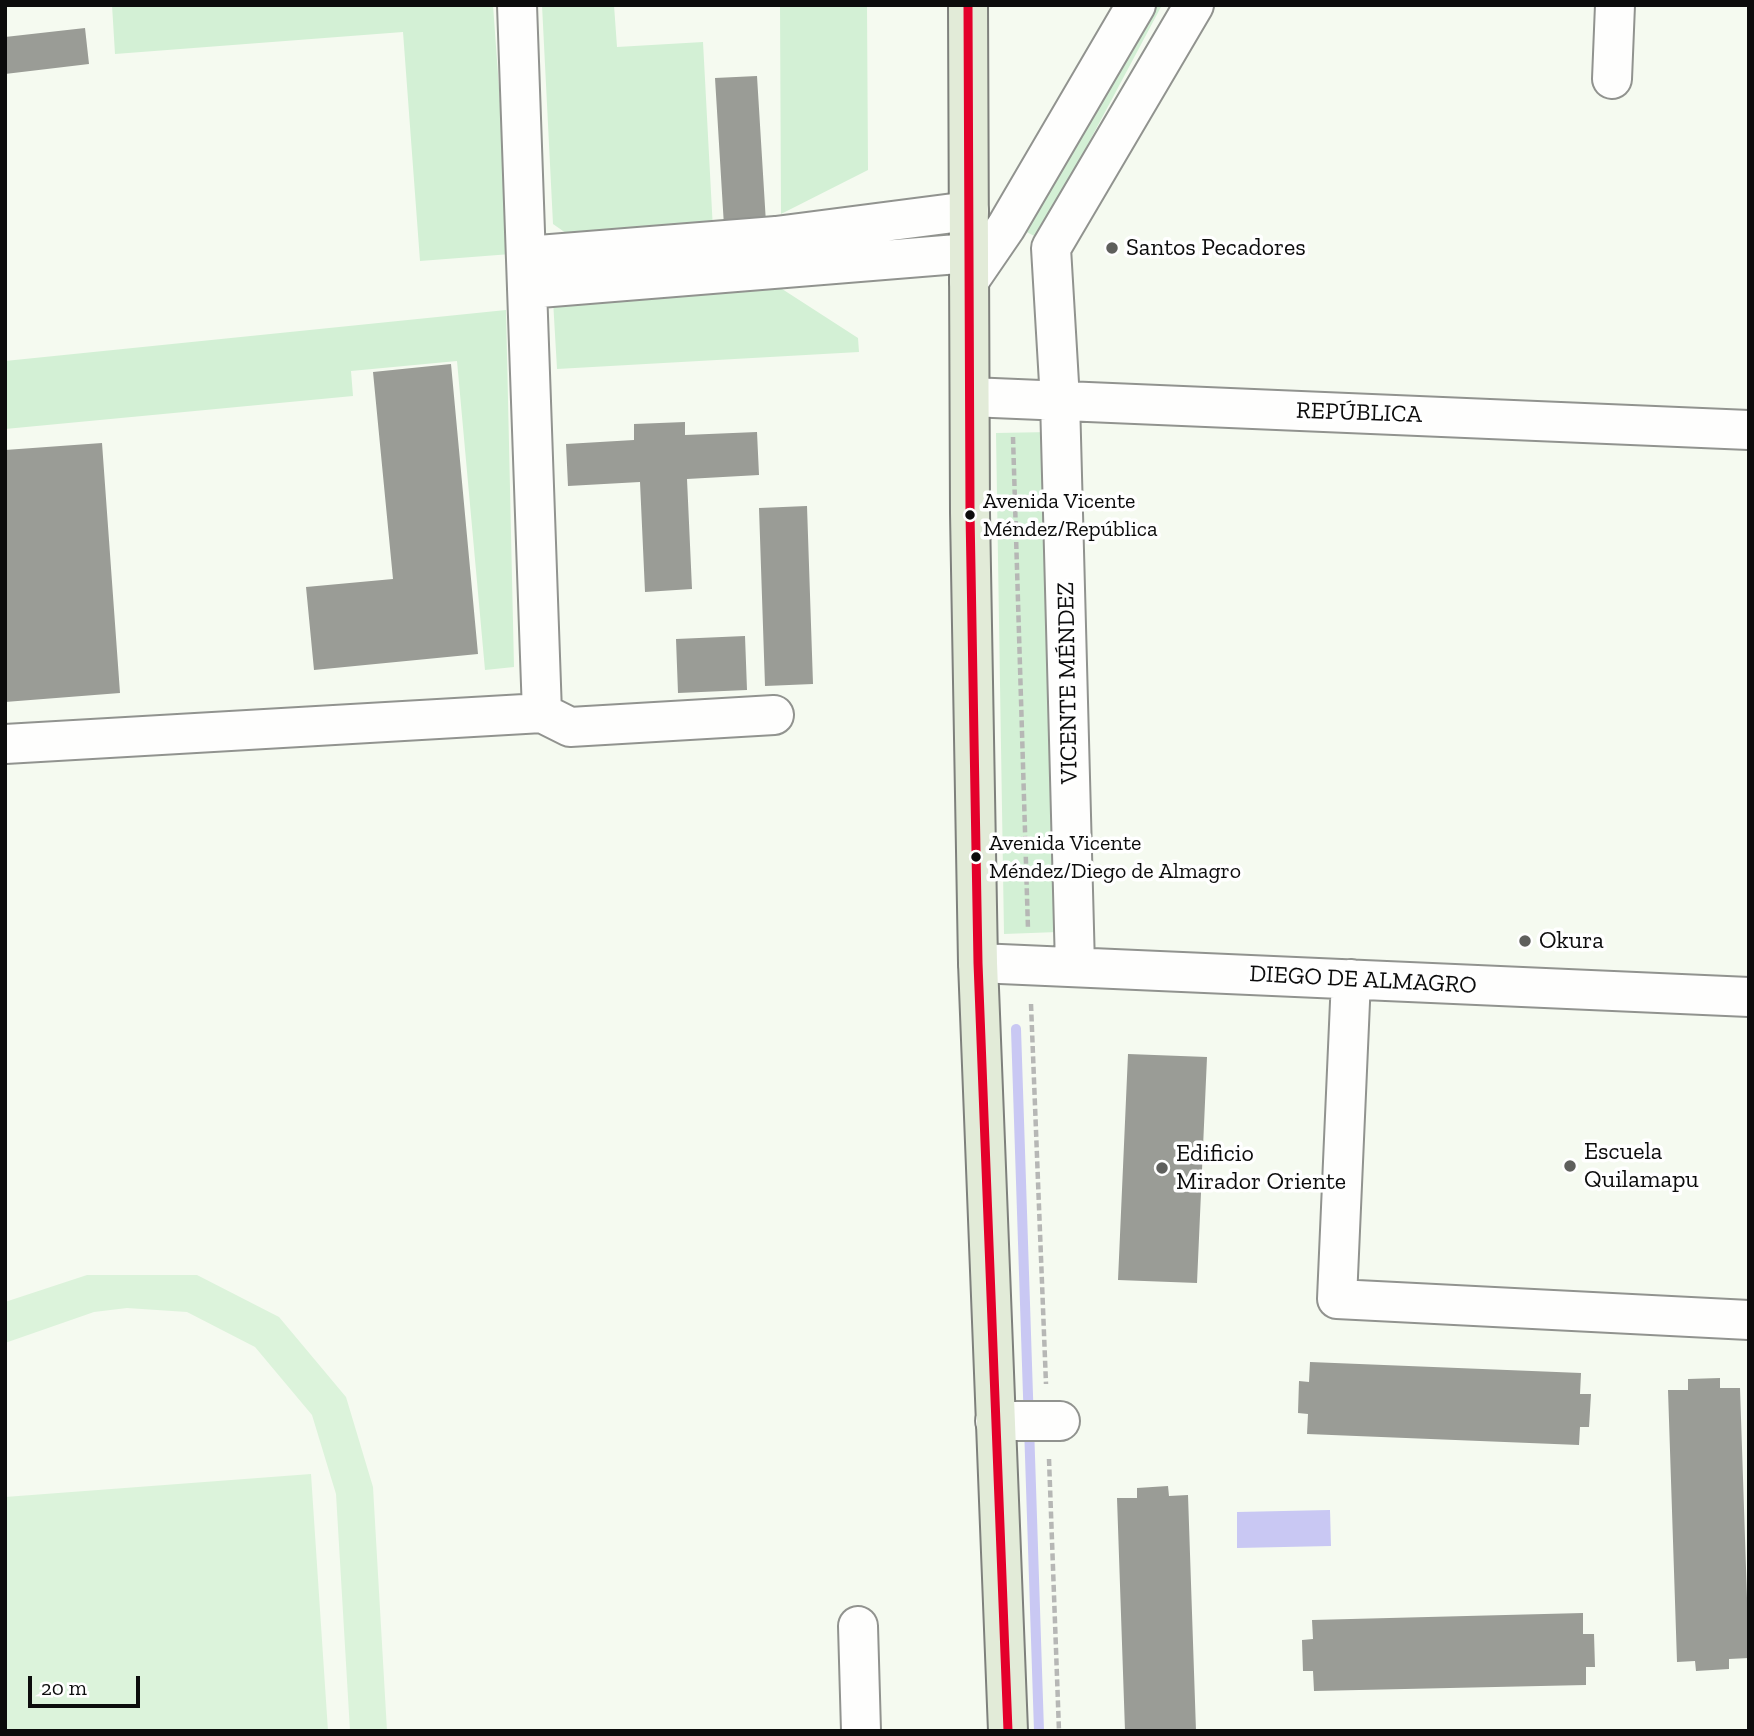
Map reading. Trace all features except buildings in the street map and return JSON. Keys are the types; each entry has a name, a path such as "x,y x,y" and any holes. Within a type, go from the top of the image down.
{"main road":[{"path":"968,5 978,963 1025,1421 1008,1731"}],"street":[{"path":"517,5 542,713"},
{"path":"526,272 970,267 1006,227 1136,5"},
{"name":"VICENTE MÉNDEZ","path":"1075,966 1060,400 1051,248 1194,5"},
{"path":"1612,79 1615,5"},
{"path":"526,272 969,211"},
{"name":"REPÚBLICA","path":"970,397 1749,430"},
{"path":"5,744 542,713 570,727 774,715"},
{"name":"DIEGO DE ALMAGRO","path":"978,963 1749,998"},
{"path":"1351,979 1336,1299 1749,1320"},
{"path":"858,1626 861,1731"}],"green space":[{"path":"112,5 493,5 511,254 420,261 403,32 115,54"},
{"path":"542,5 614,5 617,47 703,42 713,230 573,238 553,224"},
{"path":"780,5 867,5 868,170 781,214"},
{"path":"1143,5 1162,5 1038,238 1023,230"},
{"path":"779,287 858,338 859,352 557,369 553,300"},
{"path":"506,310 514,667 485,670 457,361 351,371 353,396 5,429 5,361"},
{"path":"1050,432 1058,932 1004,934 996,433"},
{"path":"87,1275 197,1275 279,1317 346,1397 373,1487 387,1731 350,1731 336,1494 312,1415 255,1347 187,1312 127,1308 94,1312 5,1343 5,1302"},
{"path":"311,1474 328,1731 5,1731 5,1497"}],"water":[{"path":"1330,1510 1331,1546 1237,1548 1237,1512"}],"waterway":[{"path":"1016,1029 1039,1731"}],"transit line":[{"path":"968,5 970,513 978,963 1008,1731"}],"place":[{"name":"Santos Pecadores","path":"1112,248"},
{"name":"Avenida Vicente Méndez/República","path":"970,515"},
{"name":"Avenida Vicente Méndez/Diego de Almagro","path":"976,857"},
{"name":"Okura","path":"1525,941"},
{"name":"Escuela Quilamapu","path":"1570,1166"},
{"name":"Edificio Mirador Oriente","path":"1162,1168"}]}
